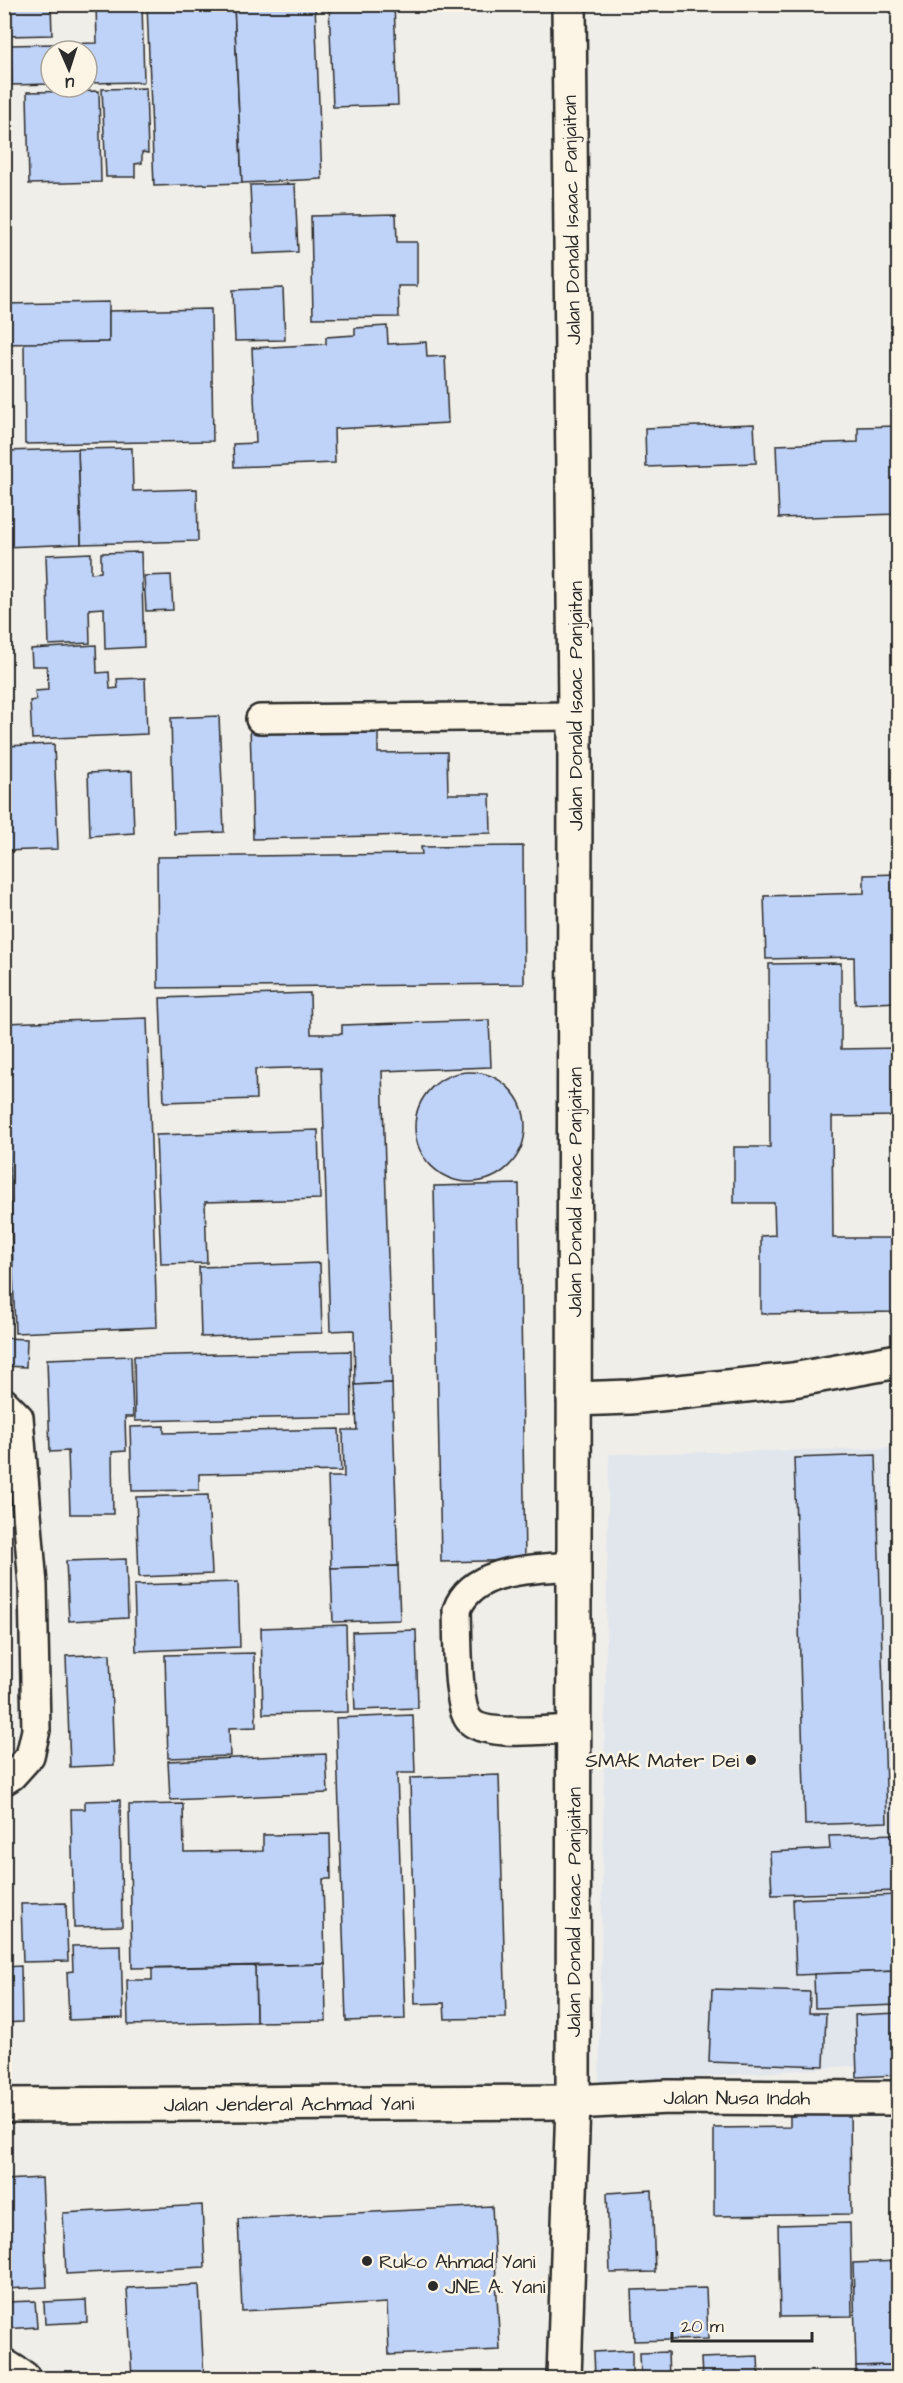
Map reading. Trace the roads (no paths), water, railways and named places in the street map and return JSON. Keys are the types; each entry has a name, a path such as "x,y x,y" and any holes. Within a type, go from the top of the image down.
{"main road":[{"name":"Jalan Donald Isaac Panjaitan","path":"564,2379 573,2102 575,716 569,4"},
{"path":"574,1400 793,1380 898,1361"},
{"name":"Jalan Nusa Indah","path":"573,2102 668,2097 898,2098"},
{"name":"Jalan Jenderal Achmad Yani","path":"4,2105 573,2102"},
{"path":"4,2366 23,2379"}],"lane":[{"path":"260,719 575,716"},
{"path":"4,1402 19,1417 33,1585 36,1730 30,1756 12,1776 4,1781"},
{"path":"573,1729 521,1731 483,1729 469,1721 462,1704 457,1610 460,1600 469,1589 481,1581 514,1572 574,1566"}],"place":[{"name":"SMAK Mater Dei","path":"751,1760"},
{"name":"Ruko Ahmad Yani","path":"367,2261"},
{"name":"JNE A. Yani","path":"433,2286"}]}
